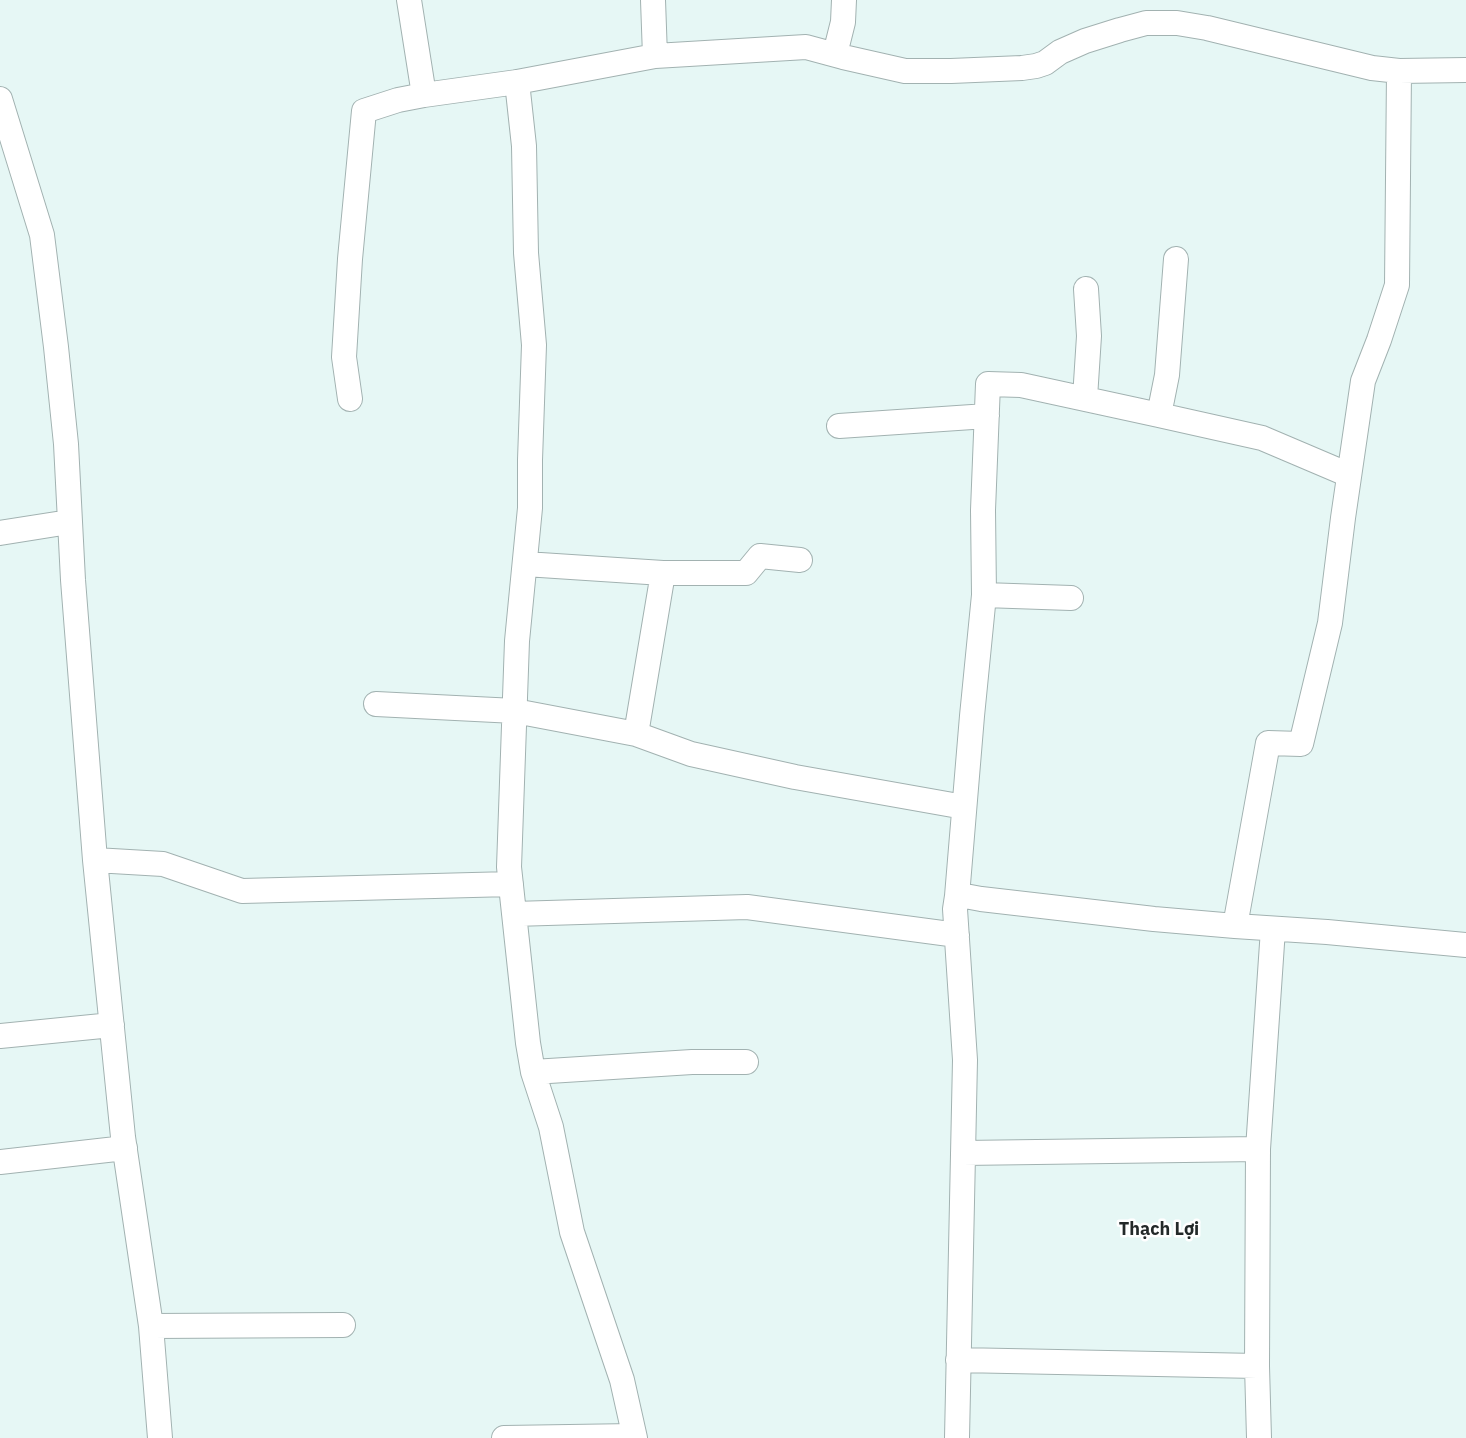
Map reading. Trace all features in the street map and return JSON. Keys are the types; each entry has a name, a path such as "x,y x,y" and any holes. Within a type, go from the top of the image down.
{"street":[{"path":"408,0 424,95"},
{"path":"653,0 655,56"},
{"path":"835,54 843,22 844,0"},
{"path":"350,399 344,357 350,258 364,110 424,95 517,82 655,56 806,47 905,71 1022,68 1045,63 1060,52 1085,41 1146,24 1177,23 1216,30 1372,68 1399,71 1466,70"},
{"path":"1235,926 1268,742 1301,744 1330,623 1363,381 1397,285 1399,71"},
{"path":"504,1438 634,1437 622,1380 572,1232 551,1127 533,1072 528,1043 509,868 517,641 530,508 534,345 526,253 524,146 517,82"},
{"path":"0,99 42,235 66,444 73,580 95,860 125,1148 151,1326 160,1438"},
{"path":"1159,415 1167,375 1176,259"},
{"path":"1085,398 1088,336 1086,289"},
{"path":"957,1438 964,1060 956,909 984,595 983,510 988,384 1021,386 1085,398 1262,438 1349,475"},
{"path":"839,426 987,416"},
{"path":"0,533 69,522"},
{"path":"525,564 663,573 746,573 760,556 800,560"},
{"path":"636,734 663,573"},
{"path":"984,595 1071,598"},
{"path":"376,704 515,711 636,734 691,754 795,777 964,807"},
{"path":"95,860 163,864 242,891 511,884"},
{"path":"957,896 1154,919 1466,945"},
{"path":"514,914 747,908 957,934"},
{"path":"1259,1438 1257,1366 1258,1149 1273,929"},
{"path":"0,1036 112,1025"},
{"path":"533,1072 692,1062 746,1062"},
{"path":"0,1162 125,1148"},
{"path":"963,1153 1258,1149"},
{"path":"151,1326 343,1325"},
{"path":"958,1360 1257,1366"}],"district":[{"name":"Thạch Lợi","path":"1159,1230"}]}
